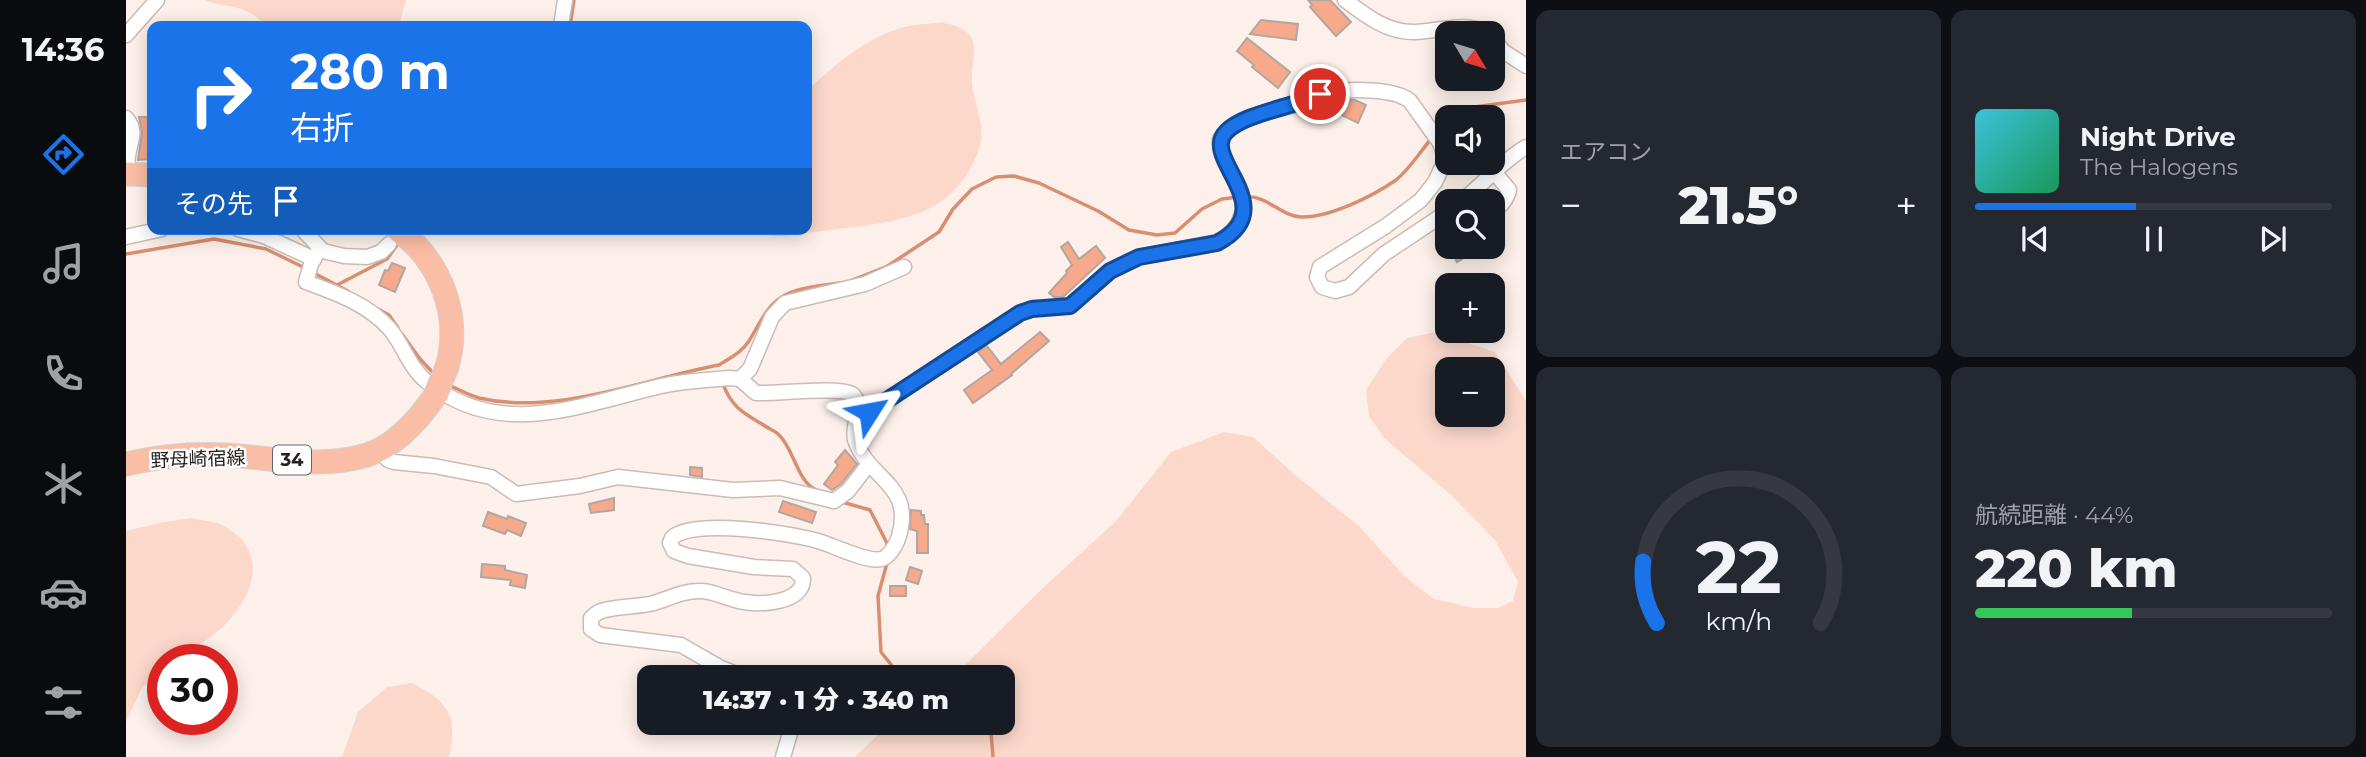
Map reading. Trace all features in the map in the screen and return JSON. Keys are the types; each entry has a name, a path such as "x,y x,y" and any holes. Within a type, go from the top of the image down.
{"main road":[{"path":"127,174 147,175"},
{"name":"野母崎宿線","path":"126,464 205,454 312,462 339,461 368,455 409,427 435,396 453,346 451,314 438,277 426,256 398,237"}],"street":[{"path":"126,35 157,0"},
{"path":"562,21 565,0"},
{"path":"1345,0 1364,15 1391,28 1413,32 1435,30"},
{"path":"1505,52 1526,66"},
{"path":"856,418 1020,313 1032,309 1070,306 1110,271 1139,257 1217,243 1225,238 1239,224 1241,198 1238,183 1223,159 1220,139 1236,124 1299,104 1320,94 1394,92 1410,101 1435,135 1446,159 1425,197 1386,226 1320,267 1317,272 1318,281 1329,290 1349,287 1384,254 1435,220"},
{"path":"126,118 134,131 128,153 127,174"},
{"path":"1505,161 1526,148"},
{"path":"1476,189 1493,175"},
{"path":"1497,175 1509,190 1505,199"},
{"path":"126,237 147,232"},
{"path":"260,235 313,262"},
{"path":"304,235 313,262"},
{"path":"398,237 380,252 367,257 344,256 323,251 313,262 306,282 361,305 389,328 420,375 469,406 515,415 536,414 567,410 664,386 715,379 735,379 756,393 831,390 850,393 856,398 855,440 869,464 893,487 902,520 893,548 885,558 873,560 820,541 781,532 687,530 672,538 670,543 674,551 688,556 754,567 793,569 803,578 802,587 793,596 753,603 705,591 685,592 653,603 604,610 591,618 591,629 600,635 681,645 716,665"},
{"path":"735,379 750,369 772,317 785,303 865,284 904,267"},
{"path":"379,449 394,462 434,466 491,477 516,494 580,486 618,477 733,490 780,488 838,499 869,464"},
{"path":"783,757 789,735"}],"shaded area":[{"path":"205,0 406,0 400,21 261,21 242,9"},
{"path":"942,22 966,31 971,37 974,43 972,82 981,125 981,140 976,157 955,189 930,208 901,219 812,232 812,86 867,43 909,26"},
{"path":"1435,332 1435,343 1468,343 1495,352 1498,357 1435,357 1435,427 1505,427 1505,368 1526,401 1526,757 855,757 878,735 1015,735 1015,665 965,665 1116,521 1171,452 1224,432 1253,437 1360,527 1405,577 1434,599 1474,608 1498,608 1513,601 1518,582 1495,540 1451,495 1384,438 1369,416 1366,390 1386,359 1407,338"},
{"path":"192,518 221,524 242,540 251,556 253,574 248,591 238,609 209,638 199,644 147,644 147,683 126,722 126,531"},
{"path":"412,683 435,697 448,712 452,731 449,757 342,757 358,712 387,687"}],"building":[{"path":"1308,0 1330,0 1351,22 1336,36 1310,7 1312,5"},
{"path":"1261,20 1298,24 1296,40 1250,34"},
{"path":"1247,38 1290,72 1278,88 1237,51"},
{"path":"1345,100 1355,100 1366,105 1358,123 1323,106 1328,102 1343,103"},
{"path":"139,117 147,117 147,159 138,160 142,132"},
{"path":"1068,242 1079,259 1096,246 1105,258 1063,297 1054,297 1049,293 1072,265 1061,247"},
{"path":"392,263 405,268 395,292 379,285 385,270 388,271"},
{"path":"1040,332 1049,341 1012,375 973,403 964,390 992,370 978,352 987,346 1001,364"},
{"path":"845,450 857,464 841,484 832,490 824,484 838,465 835,462"},
{"path":"690,467 702,468 702,477 690,475"},
{"path":"614,498 614,510 591,513 589,504"},
{"path":"783,501 816,512 812,523 779,512"},
{"path":"911,510 921,511 925,524 928,524 928,553 917,553 917,531 910,529"},
{"path":"488,512 526,523 521,536 507,530 505,534 483,526"},
{"path":"482,564 505,566 505,570 527,575 525,588 510,585 511,580 481,577"},
{"path":"910,567 922,571 918,584 906,580"},
{"path":"890,586 906,586 906,596 890,596"}],"waterway":[{"path":"571,21 574,0"},
{"path":"1489,105 1526,100"},
{"path":"1246,197 1260,199 1294,216 1312,216 1337,210 1396,180 1431,139"},
{"path":"853,280 886,267 939,232 953,209 972,189 996,177 1014,176 1039,183 1098,211 1129,230 1157,235 1175,233 1202,209 1222,199 1238,197"},
{"path":"126,254 214,239 266,249 305,268"},
{"path":"337,285 387,259 400,241"},
{"path":"312,272 348,291"},
{"path":"449,385 479,398 539,402 600,394 719,365 746,345 766,312 780,298 807,288 846,282"},
{"path":"376,308 389,315 398,328"},
{"path":"402,334 435,375"},
{"path":"723,384 730,399 740,409 779,435 804,480 816,490"},
{"path":"842,502 870,510 890,549"},
{"path":"887,563 878,596 881,652 891,665"},
{"path":"991,735 993,757"}],"route":[{"path":"869,412 1020,313 1032,309 1070,306 1124,262 1167,251 1217,243 1231,234 1242,218 1241,194 1238,183 1223,159 1220,139 1236,124 1299,104 1320,94"}]}
